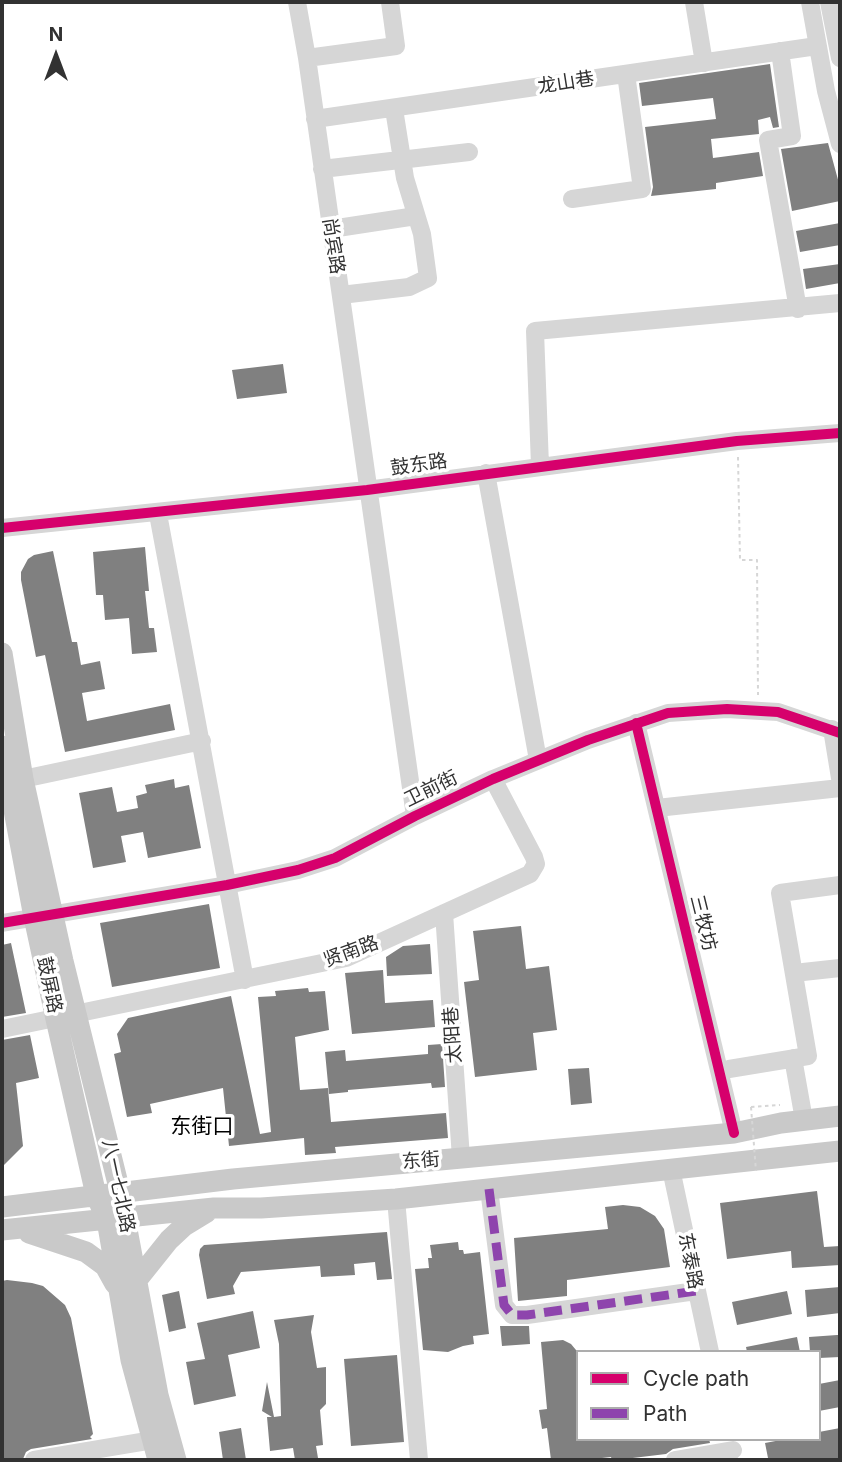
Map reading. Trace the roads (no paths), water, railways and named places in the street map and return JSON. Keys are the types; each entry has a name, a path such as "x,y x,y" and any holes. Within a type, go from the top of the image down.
{"main road":[{"name":"鼓屏路","path":"2,653 43,915"},
{"name":"鼓屏路","path":"2,746 66,1017 96,1195 116,1219"},
{"name":"八一七北路","path":"66,1017 120,1192 116,1219 118,1289 131,1360 155,1450"},
{"name":"东街","path":"2,1207 120,1192 734,1133 840,1116"},
{"name":"东街","path":"8,1230 214,1208 261,1208 396,1199 840,1151"},
{"path":"137,1280 169,1240 184,1226 214,1208"},
{"name":"八一七北路","path":"116,1219 137,1280 158,1395 176,1460"},
{"path":"8,1230 86,1252 105,1266 118,1289"}],"street":[{"name":"尚宾路","path":"297,2 415,816"},
{"path":"307,58 396,46 390,2"},
{"path":"694,2 704,63"},
{"path":"810,2 817,46 840,144"},
{"path":"829,2 840,58"},
{"name":"龙山巷","path":"315,119 817,46"},
{"path":"780,51 792,136 768,139 798,309"},
{"path":"572,199 642,189 626,74"},
{"path":"341,295 409,286 428,278 422,234 402,161 394,109"},
{"path":"322,169 469,152"},
{"path":"331,229 416,216"},
{"path":"540,466 535,331 798,309 840,303"},
{"name":"鼓东路","path":"2,528 158,514 737,442 840,433"},
{"path":"485,473 538,760"},
{"path":"158,514 244,980"},
{"name":"卫前街","path":"2,923 227,886 298,870 335,858 493,779 668,713 758,710 799,718 836,731"},
{"name":"三牧坊","path":"636,723 734,1133"},
{"path":"836,731 840,778"},
{"path":"23,779 202,741"},
{"name":"贤南路","path":"2,1029 346,958 530,873 536,864 493,779"},
{"path":"657,808 840,788"},
{"path":"729,1069 808,1056 780,893 840,885"},
{"name":"太阳巷","path":"444,913 461,1158"},
{"path":"803,972 840,968"},
{"path":"793,1058 804,1121"},
{"name":"东泰路","path":"671,1169 710,1350"},
{"path":"489,1189 504,1305 512,1315 696,1291"},
{"path":"396,1199 419,1460"},
{"path":"34,1460 155,1450"},
{"path":"675,1460 733,1450"}],"district":[{"name":"东街口","path":"202,1127"}]}
